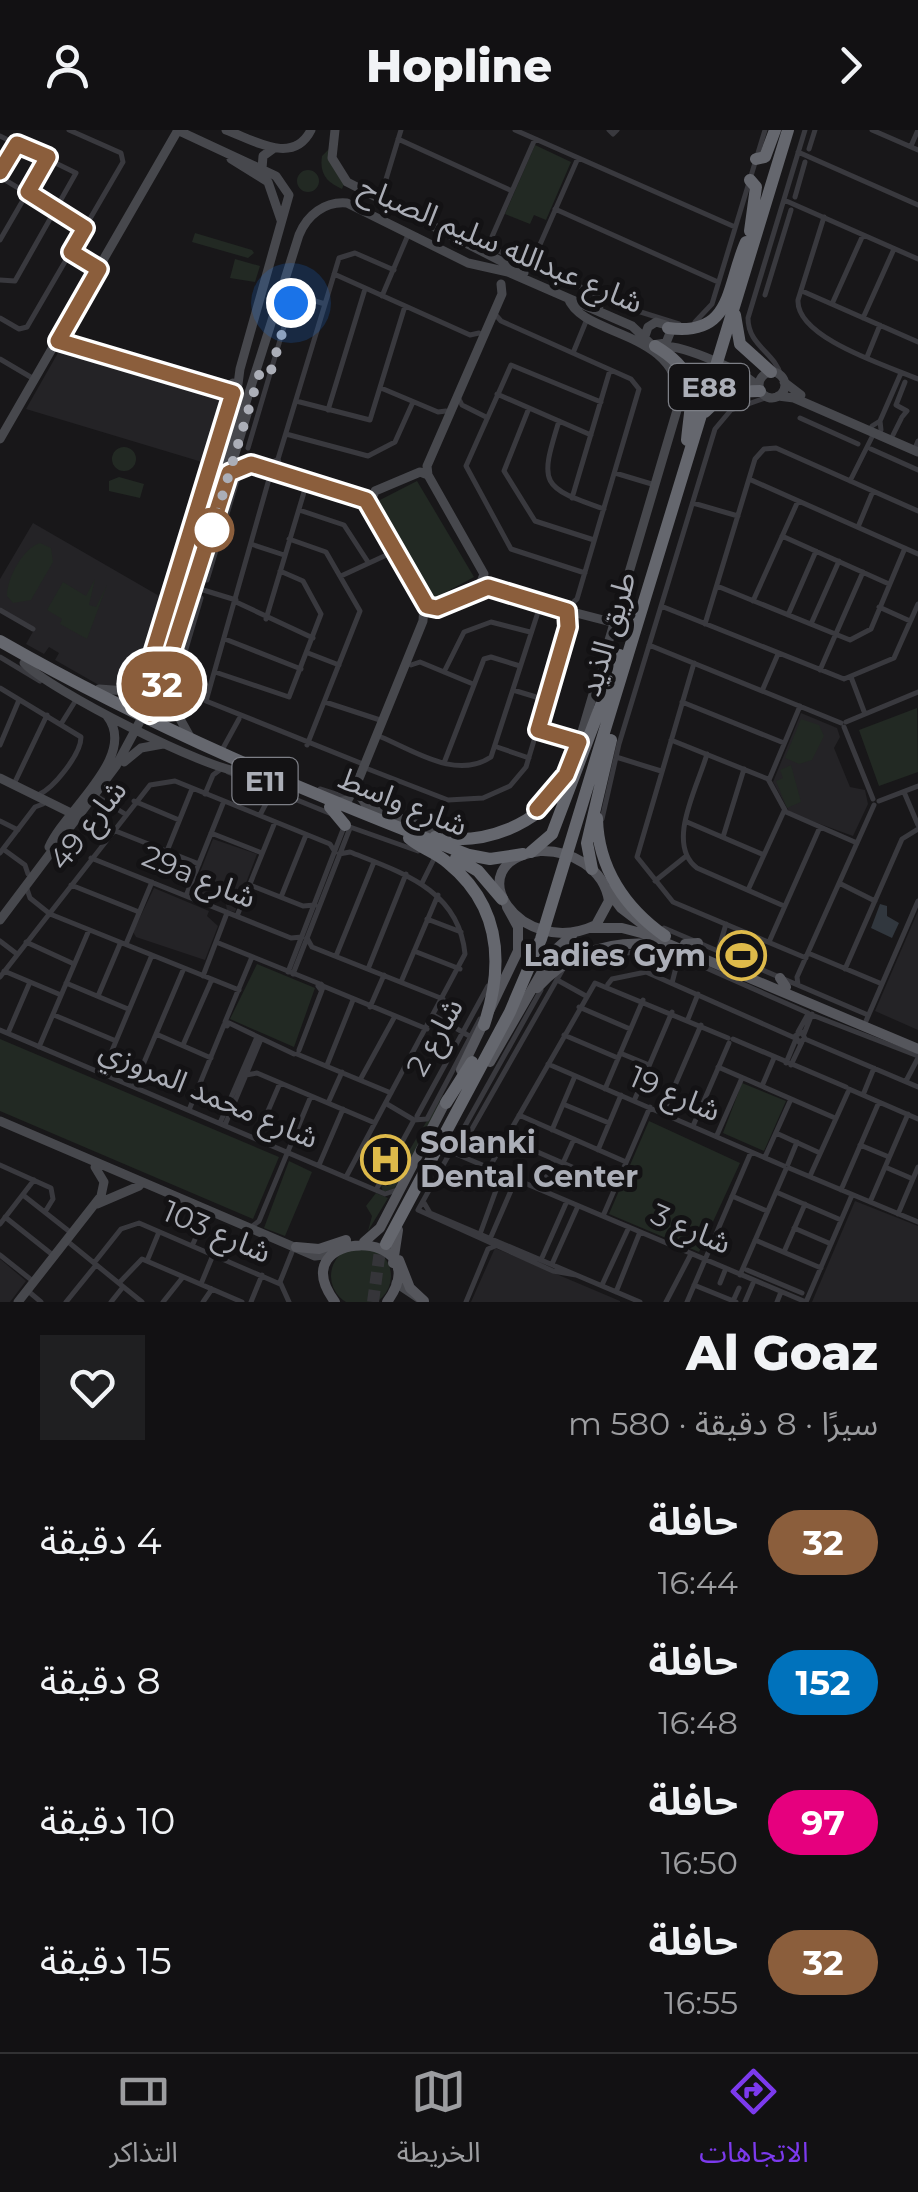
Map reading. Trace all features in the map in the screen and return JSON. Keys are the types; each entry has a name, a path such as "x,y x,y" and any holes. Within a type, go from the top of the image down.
{"highway":[{"path":"756,159 765,158 778,130"},
{"name":"طريق الذيد","path":"539,939 489,1050 384,1244 510,1012 539,939 692,436 778,130"},
{"name":"طريق الذيد","path":"750,238 788,130"},
{"path":"750,180 756,187 734,325 740,344 774,373"},
{"path":"669,330 696,330 719,315 750,238"},
{"path":"655,343 691,382 692,436"},
{"path":"692,436 706,409 720,395 740,390 764,394"},
{"name":"شارع واسط","path":"0,638 52,670 278,786 333,804 362,808 471,866 505,903"},
{"path":"527,853 552,834 630,640"},
{"path":"592,869 587,843 630,640"},
{"name":"شارع واسط","path":"0,649 130,721 370,822 479,858 527,853"},
{"path":"404,832 471,839 510,829 551,802 580,760"},
{"path":"600,783 598,832 607,868 633,909 678,950"},
{"path":"322,790 346,827 370,822"},
{"path":"404,832 454,867 475,891 490,919 497,948 494,981 481,1024"},
{"path":"445,1089 489,1050"},
{"path":"443,1133 489,1050"}],"main road":[{"path":"332,1300 325,1275 336,1252 364,1242 378,1232 445,1089 519,946 518,927 505,903 500,872 527,853 566,854 592,869 632,918 678,950"},
{"path":"524,1004 554,951 573,934 590,928 606,915 606,888"},
{"path":"505,903 534,929 573,934"},
{"path":"590,928 630,929 678,950 785,982 867,1018 917,1054"},
{"path":"389,1299 396,1283 394,1240 404,1216 428,1172 466,1117 489,1050 546,978 589,952 624,943 716,956 809,1008"},
{"path":"678,950 698,943"},
{"path":"789,1002 842,1018 917,1054"},
{"path":"842,1018 850,1028"},
{"path":"428,1172 443,1162"},
{"path":"404,1216 398,1256 410,1288 421,1302"},
{"path":"294,1250 319,1249 365,1234 384,1217"},
{"path":"364,1242 384,1251 393,1263"}],"street":[{"path":"0,318 26,328 124,158 68,130"},
{"path":"0,439 178,130 262,169 283,183 289,205 240,369 194,548 195,590 143,679 126,691 109,692 52,670"},
{"path":"226,130 274,148 298,146 311,130"},
{"path":"192,737 165,692 195,590 212,512 302,228 315,212 337,203 344,180 332,158 335,130"},
{"path":"380,199 401,130"},
{"path":"515,130 735,228"},
{"path":"535,139 486,249 531,265 577,295 597,295 637,312 688,324 706,314 765,130"},
{"path":"809,149 815,132 805,130 748,328 774,373 793,391 903,446 918,446"},
{"path":"872,130 914,149 918,130"},
{"path":"0,136 76,174 15,281 0,280"},
{"path":"398,139 512,191"},
{"path":"17,144 0,174 85,228"},
{"path":"262,169 263,156 274,148"},
{"path":"798,152 918,205"},
{"path":"180,644 162,685 158,709 150,714 134,702 149,682 181,564 226,429 234,376 281,214 268,182 226,153"},
{"path":"0,240 48,157"},
{"path":"531,265 578,158"},
{"path":"795,197 805,162"},
{"path":"791,177 800,180"},
{"name":"شارع عبدالله سليم الصباح","path":"344,180 486,249 510,270"},
{"path":"784,200 918,259"},
{"name":"شارع عبدالله سليم الصباح","path":"337,203 350,204 468,263 510,270 638,322 669,330 694,351"},
{"path":"0,920 145,710 195,590 243,456 308,222 350,204"},
{"path":"555,209 718,282"},
{"path":"764,296 791,210"},
{"path":"824,218 798,308 812,329 918,379"},
{"path":"778,220 787,223"},
{"path":"382,296 409,235"},
{"path":"832,304 863,235"},
{"path":"770,246 779,248"},
{"path":"863,318 894,249"},
{"path":"71,252 99,269"},
{"path":"394,270 348,252 339,258 207,703 307,745 359,780 448,800 472,800 510,786 529,758 639,390 635,381 495,319"},
{"path":"334,274 475,337"},
{"path":"761,276 770,279"},
{"path":"243,456 306,483 357,493 374,492 422,473 444,413 475,337 502,284 495,319 458,397 444,413 428,457"},
{"path":"328,411 365,289"},
{"path":"801,290 918,342"},
{"path":"265,373 276,316 288,295"},
{"path":"288,295 325,304"},
{"path":"228,751 278,786 337,817 346,827 480,834 513,823 537,809 558,787 579,742 678,413 678,386 664,360 616,324 574,309 577,295"},
{"name":"شارع عبدالله سليم الصباح","path":"577,295 616,324 655,343 694,351"},
{"path":"597,295 599,306"},
{"path":"296,401 368,422 405,306"},
{"path":"572,353 588,317"},
{"path":"652,323 655,343"},
{"path":"867,356 880,326"},
{"path":"655,343 669,330"},
{"path":"58,341 233,393"},
{"path":"694,351 748,374 774,373"},
{"path":"0,359 34,379"},
{"path":"585,573 516,551 506,543 466,470 496,394 513,365 601,402"},
{"path":"572,498 610,370"},
{"path":"850,481 902,372"},
{"path":"774,373 764,394 730,410 716,425 602,813 611,866 648,918 698,943 789,1002"},
{"path":"764,394 774,373"},
{"path":"748,374 764,394 818,408 918,446"},
{"path":"894,435 907,411 896,404 905,382"},
{"path":"380,388 444,413 465,407"},
{"path":"496,394 591,435"},
{"path":"458,397 465,407 486,417"},
{"path":"286,434 368,456 396,442 414,402"},
{"path":"528,408 504,470 534,521 594,540"},
{"path":"812,423 818,408"},
{"path":"800,418 858,444"},
{"path":"558,421 546,476 554,490 604,508"},
{"path":"848,439 854,424"},
{"path":"896,460 903,446"},
{"path":"870,449 918,470"},
{"path":"705,624 754,464 764,450 781,450 918,511"},
{"path":"218,526 220,500 229,473 243,456"},
{"path":"229,473 243,456"},
{"path":"275,469 357,493 370,504 424,604 424,633"},
{"path":"615,472 656,486"},
{"path":"422,473 482,583"},
{"path":"749,480 918,554"},
{"path":"266,619 306,483"},
{"path":"858,527 873,491"},
{"path":"370,504 374,492"},
{"path":"212,512 220,500"},
{"path":"753,601 798,500"},
{"path":"692,502 738,516"},
{"path":"298,510 344,524 368,562"},
{"path":"782,536 890,584"},
{"path":"289,539 324,550 360,613 307,745"},
{"path":"253,545 284,555"},
{"path":"181,564 194,548"},
{"path":"717,586 838,636 859,636 872,623 905,548"},
{"path":"341,576 392,549"},
{"path":"788,615 816,551"},
{"path":"811,624 839,562"},
{"path":"215,672 286,699 314,638 320,608 302,579 280,571"},
{"path":"820,670 863,572"},
{"path":"379,727 415,660 437,608 482,583 615,622"},
{"path":"498,587 538,604 574,608"},
{"path":"195,590 236,601 266,619 314,638"},
{"path":"424,604 437,608"},
{"path":"324,702 444,763 462,767 480,764 491,758 496,747 538,604"},
{"path":"661,606 840,678 894,658 918,604"},
{"path":"879,607 910,621"},
{"path":"0,610 33,629"},
{"path":"333,804 359,780 423,621"},
{"path":"444,672 464,632 492,622 530,632"},
{"path":"0,638 180,732 322,790 359,780"},
{"path":"225,639 301,669"},
{"path":"173,692 180,644"},
{"path":"649,645 844,724 875,802 798,977 798,986"},
{"path":"308,653 339,665"},
{"path":"762,690 778,654"},
{"path":"0,657 60,688"},
{"path":"444,763 487,657 520,666"},
{"path":"415,660 474,685"},
{"path":"24,663 73,699 221,770 264,787 278,786"},
{"path":"694,663 639,846 642,865 664,894 681,905 882,984"},
{"path":"851,677 865,714"},
{"path":"107,696 132,696 149,682"},
{"path":"162,685 164,715 180,732"},
{"path":"0,688 69,728 82,742 2,851 29,868"},
{"path":"513,690 546,700"},
{"path":"844,724 918,692"},
{"path":"61,724 73,699"},
{"path":"0,744 3,728 20,700"},
{"path":"682,702 784,743"},
{"path":"769,780 800,706"},
{"path":"97,708 113,724 115,752"},
{"path":"14,784 46,716"},
{"path":"228,751 240,718"},
{"path":"51,848 64,816 115,752 122,729 142,737 141,744 118,769"},
{"path":"538,730 579,742"},
{"path":"671,740 769,780 784,811 857,843"},
{"path":"0,910 29,868 102,796 126,759 152,744 173,746"},
{"path":"496,747 529,758"},
{"path":"126,759 160,748 244,772"},
{"path":"708,754 682,841 686,857 697,868 784,906"},
{"path":"616,757 662,771"},
{"path":"206,794 213,775 210,765"},
{"path":"213,775 221,770"},
{"path":"723,837 744,770"},
{"path":"359,780 362,808"},
{"path":"0,781 41,799"},
{"path":"0,781 14,784 64,816"},
{"name":"شارع 49","path":"49,913 146,787 160,781 192,788 330,844 341,843"},
{"path":"260,815 267,796 278,786"},
{"path":"875,802 918,786"},
{"path":"264,787 267,796"},
{"path":"167,852 192,788"},
{"path":"845,968 901,843 918,827 904,792"},
{"path":"102,796 125,814"},
{"path":"186,896 224,801"},
{"path":"134,802 180,820"},
{"path":"748,890 784,811"},
{"path":"0,822 18,830"},
{"path":"237,916 275,822"},
{"path":"687,822 764,854"},
{"path":"304,937 346,827"},
{"path":"769,942 820,827"},
{"path":"113,830 198,864"},
{"path":"212,832 262,853"},
{"path":"404,832 434,858 454,867"},
{"path":"281,897 306,834"},
{"path":"341,843 350,852 406,874 438,895 456,919 465,956 346,1177"},
{"path":"330,844 337,853"},
{"path":"337,853 350,852"},
{"path":"290,973 337,853"},
{"path":"654,881 686,857"},
{"name":"29a شارع","path":"92,858 291,938"},
{"path":"422,883 434,858"},
{"path":"336,956 374,862"},
{"path":"368,969 406,874"},
{"path":"98,996 152,882"},
{"path":"71,884 139,912"},
{"path":"839,884 875,901"},
{"path":"250,885 303,906 315,905"},
{"path":"26,886 30,898 49,913 239,990"},
{"path":"402,982 438,895"},
{"path":"17,898 30,898"},
{"path":"560,982 567,966 651,948 678,950 716,956 798,986 867,1018 918,901"},
{"path":"303,906 310,917"},
{"path":"203,976 227,912"},
{"path":"49,913 2,974 61,995"},
{"path":"426,919 461,932"},
{"path":"448,927 455,925 456,919"},
{"path":"716,956 726,924"},
{"path":"40,1046 89,930"},
{"path":"291,938 304,937"},
{"path":"304,937 312,946 443,999"},
{"path":"291,938 300,949"},
{"path":"0,941 18,954"},
{"path":"26,942 74,964"},
{"path":"216,942 426,1029"},
{"path":"300,949 312,946"},
{"path":"589,952 605,950 608,956"},
{"path":"672,983 678,950"},
{"path":"414,951 460,969"},
{"path":"102,1073 152,955"},
{"path":"134,1086 180,967 180,956"},
{"path":"189,1110 252,958"},
{"path":"608,984 643,972 918,1086"},
{"path":"370,1006 384,975"},
{"path":"785,982 798,977"},
{"path":"546,978 466,1117 419,1212 640,1302"},
{"path":"183,1046 212,979"},
{"name":"شارع 2","path":"376,1190 416,1118 445,1089 463,1032 494,981"},
{"path":"8,1033 30,982"},
{"path":"464,1143 553,984 560,982 586,996"},
{"path":"66,983 129,1010"},
{"path":"489,1168 595,983 608,984 732,1041 918,1118"},
{"path":"296,1051 321,987"},
{"path":"688,1019 698,994"},
{"path":"326,1065 353,1000"},
{"path":"606,1088 643,1000"},
{"path":"580,1008 630,1030"},
{"path":"789,1064 809,1008 917,1054 906,1082"},
{"path":"634,1101 672,1012"},
{"path":"53,1015 116,1041"},
{"path":"434,1015 471,1037"},
{"path":"360,1080 394,1016"},
{"path":"386,1104 425,1121 481,1024 471,1017"},
{"path":"227,1024 392,1093"},
{"path":"663,1113 700,1025"},
{"path":"520,1028 528,1032"},
{"name":"شارع محمد المروزي","path":"0,1030 388,1195 399,1188"},
{"path":"156,1034 211,1058"},
{"path":"564,1035 649,1065"},
{"path":"222,1124 259,1038"},
{"path":"222,1124 259,1038"},
{"path":"693,1126 732,1041"},
{"path":"508,1047 517,1052"},
{"path":"762,1086 774,1058"},
{"path":"251,1063 257,1073"},
{"name":"شارع 19","path":"548,1064 918,1222"},
{"path":"718,1067 835,1118"},
{"path":"810,1177 848,1091 874,1068"},
{"path":"328,1104 342,1072"},
{"path":"246,1075 257,1073 375,1123"},
{"path":"552,1130 575,1076"},
{"path":"717,1136 742,1078"},
{"path":"256,1139 280,1083"},
{"path":"598,1150 621,1095"},
{"path":"256,1227 311,1096"},
{"path":"765,1157 790,1099"},
{"path":"840,1190 879,1102"},
{"path":"563,1104 609,1123"},
{"path":"603,1216 650,1107"},
{"path":"319,1166 343,1110"},
{"path":"466,1117 482,1113"},
{"path":"519,1114 626,1162"},
{"path":"870,1202 908,1114"},
{"path":"466,1117 469,1134"},
{"path":"0,1120 256,1227 316,1262 325,1275"},
{"path":"776,1133 820,1153"},
{"path":"506,1138 616,1186"},
{"path":"563,1163 574,1139"},
{"path":"797,1142 744,1272 802,1294"},
{"path":"860,1145 889,1157"},
{"path":"63,1148 95,1168 139,1180 206,1215 294,1250 318,1256 336,1252"},
{"name":"شارع 3","path":"449,1151 705,1260 744,1272 806,1302"},
{"path":"686,1302 751,1152"},
{"path":"540,1190 554,1159"},
{"path":"0,1166 53,1192 44,1212"},
{"path":"885,1167 914,1183"},
{"path":"898,1214 918,1167"},
{"path":"18,1302 95,1206 104,1187 95,1168"},
{"path":"480,1234 498,1182 506,1174"},
{"path":"466,1302 516,1179"},
{"path":"0,1224 34,1180"},
{"path":"95,1206 139,1180"},
{"path":"428,1188 425,1209 480,1234 490,1244 550,1266"},
{"path":"776,1192 841,1220"},
{"path":"23,1195 95,1264 142,1302"},
{"path":"806,1302 852,1195"},
{"path":"732,1196 768,1211"},
{"path":"540,1260 566,1201"},
{"path":"784,1252 805,1204"},
{"path":"550,1266 578,1206"},
{"path":"206,1215 222,1216"},
{"path":"192,1246 206,1215"},
{"path":"5,1217 54,1256"},
{"name":"شارع 103","path":"95,1264 124,1227 140,1224 280,1284"},
{"path":"602,1286 629,1227"},
{"path":"794,1228 831,1244"},
{"path":"459,1231 468,1229"},
{"path":"147,1261 159,1232"},
{"path":"616,1292 640,1232"},
{"path":"755,1240 820,1268"},
{"path":"289,1302 280,1284 294,1250"},
{"path":"666,1302 691,1254"},
{"path":"0,1255 41,1302"},
{"path":"201,1284 213,1255"},
{"path":"110,1302 138,1260 242,1302"},
{"path":"66,1302 95,1264"},
{"path":"720,1283 726,1268"},
{"path":"251,1302 262,1275"},
{"path":"162,1302 184,1277"},
{"path":"745,1302 754,1280"},
{"path":"396,1283 421,1302"},
{"path":"694,1284 731,1301 739,1288"},
{"path":"203,1302 212,1289"},
{"path":"776,1302 781,1292"},
{"path":"712,1302 715,1294"},
{"path":"389,1299 421,1302"}],"shaded area":[{"path":"535,145 571,162 546,220 534,215 530,224 505,214"},
{"path":"329,149 344,184 342,189 323,173 322,156"},
{"path":"308,170 316,173 316,189 308,192 300,189 297,181 300,173"},
{"path":"195,233 254,253 248,258 192,242"},
{"path":"235,259 260,266 255,282 230,278"},
{"path":"63,344 222,393 202,462 26,409"},
{"path":"124,447 136,459 124,471 112,459"},
{"path":"119,477 144,484 140,498 109,491 109,481"},
{"path":"417,481 474,577 433,599 378,501"},
{"path":"33,523 161,597 135,681 123,688 104,688 55,660 59,653 49,647 44,654 26,644 35,628 0,608 0,579"},
{"path":"40,543 51,548 53,562 31,600 13,603 7,596 13,573 22,557"},
{"path":"95,579 89,605 96,607 107,585 87,639 60,624 62,619 47,610 63,582 86,596"},
{"path":"917,708 918,772 879,786 859,730"},
{"path":"801,713 837,728 840,737 834,748 850,787 865,790 868,804 853,836 790,813 773,782"},
{"path":"801,719 819,725 824,736 812,760 799,764 785,758"},
{"path":"791,765 801,802 787,808 776,781 783,778 780,770"},
{"path":"213,839 257,854 235,912 227,910 225,900 206,893 198,898 191,895"},
{"path":"154,888 209,911 207,916 218,926 205,960 136,937 133,932"},
{"path":"880,904 887,906 887,916 899,923 892,938 871,928"},
{"path":"918,911 918,1030 875,1011"},
{"path":"257,964 315,988 294,1047 230,1019"},
{"path":"0,1039 279,1157 253,1219 0,1111"},
{"path":"742,1083 786,1101 764,1151 723,1133"},
{"path":"444,1092 423,1141 394,1189 383,1192 381,1185 388,1186"},
{"path":"649,1121 740,1163 699,1252 609,1214"},
{"path":"289,1161 312,1172 285,1236 264,1228"},
{"path":"376,1193 388,1198 368,1231 372,1216 366,1206"},
{"path":"855,1201 918,1226 918,1302 812,1302"},
{"path":"349,1248 373,1248 389,1264 389,1288 376,1302 346,1302 333,1288 333,1264"},
{"path":"495,1248 620,1301 620,1302 471,1302"},
{"path":"0,1259 26,1281 10,1302 0,1302"}],"tunnel":[{"path":"373,1302 381,1243"}],"bus line":[{"name":"32","path":"0,172 17,144 48,157 28,192 85,228 71,252 99,269 58,341 233,393 151,660 154,668 148,686 135,699 136,706 150,714 158,709 159,692 229,473 251,464 366,500 427,606 437,608 488,587 567,611 568,627 538,730 579,742 566,775 537,809"}],"place":[{"name":"Ladies Gym","path":"741,956"},
{"name":"Solanki Dental Center","path":"385,1160"}],"route":[{"path":"212,530 260,372 270,374 291,303"}]}
